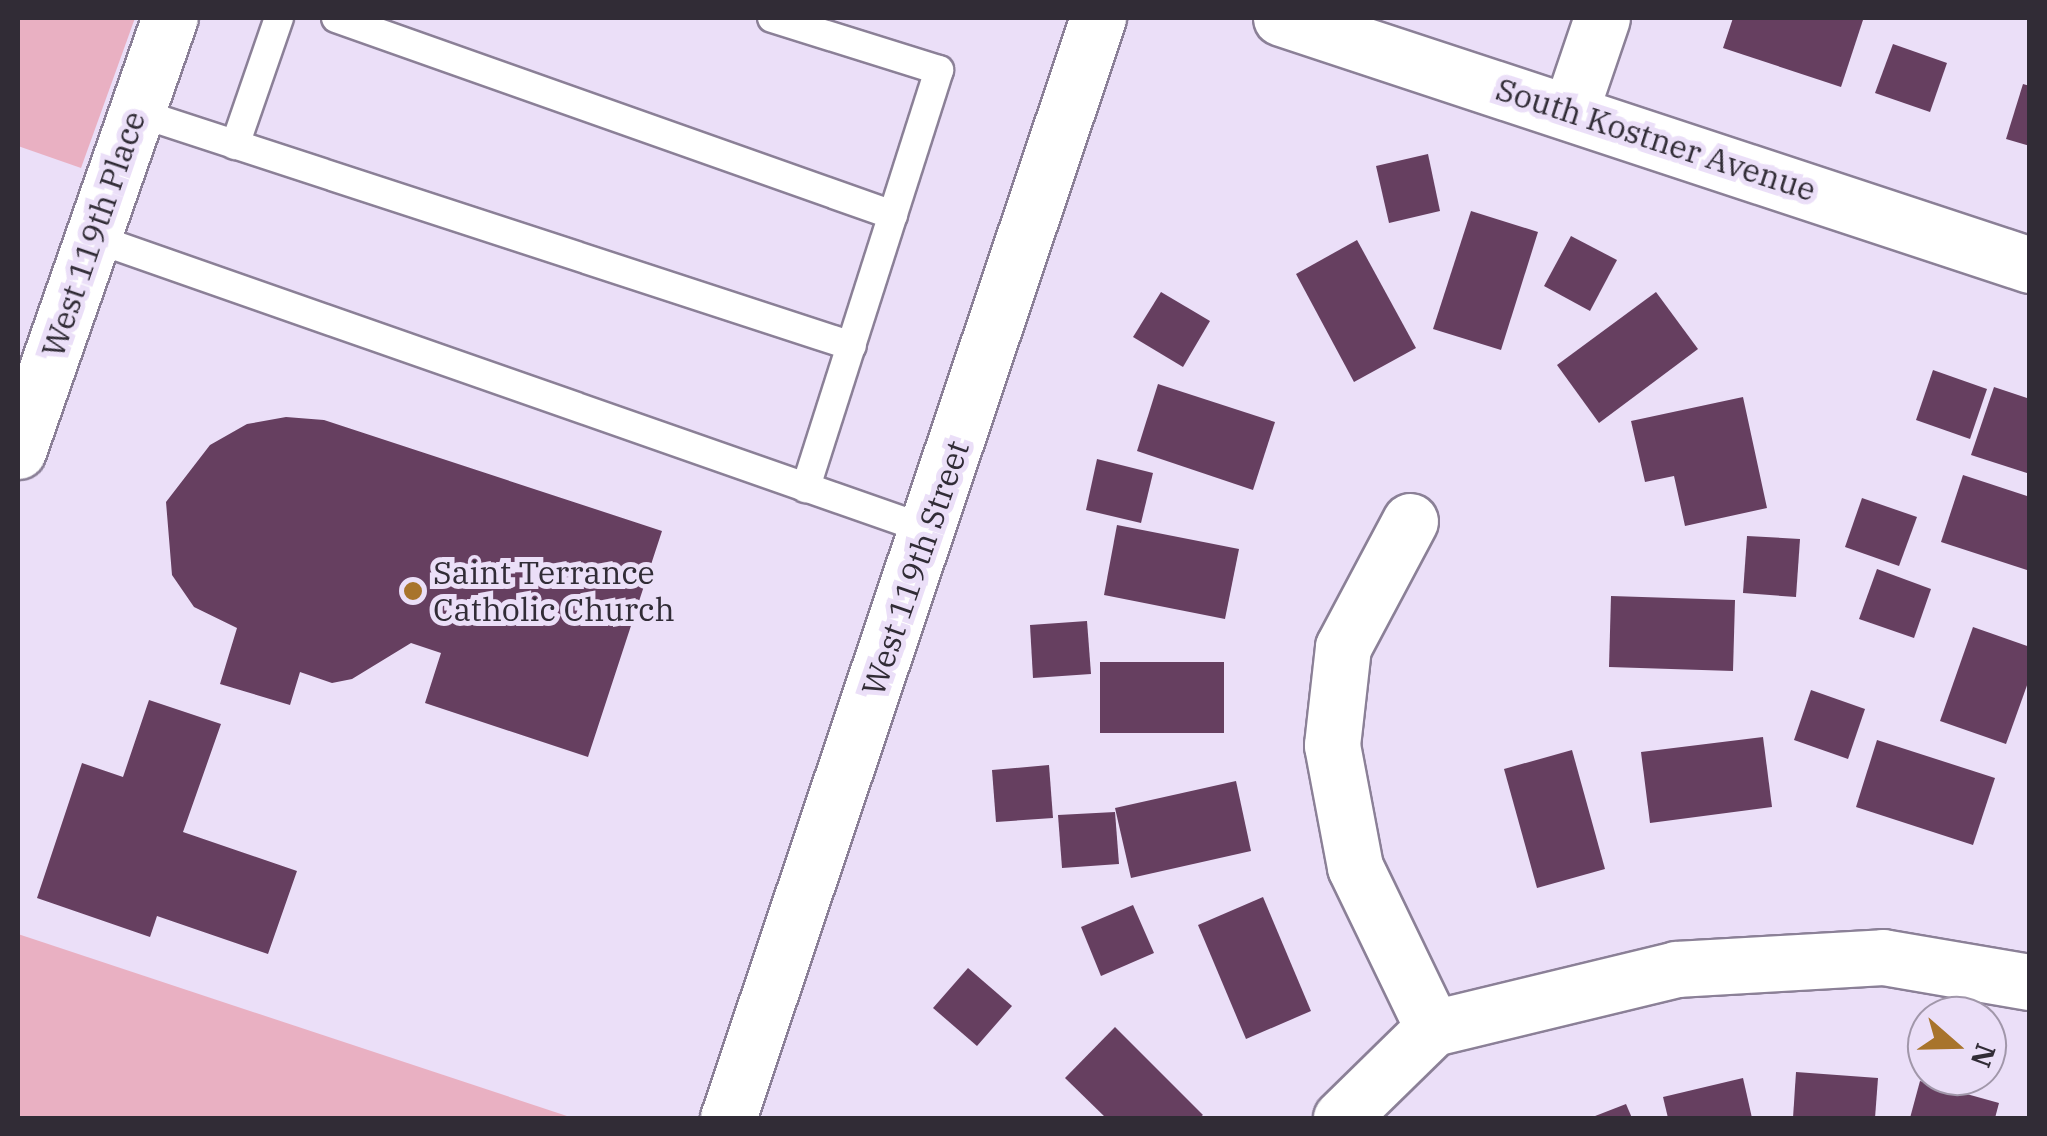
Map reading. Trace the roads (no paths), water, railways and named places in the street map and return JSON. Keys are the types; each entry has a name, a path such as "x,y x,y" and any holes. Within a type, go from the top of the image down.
{"street":[{"name":"West 119th Place","path":"18,451 170,18"},
{"name":"West 119th Street","path":"728,1118 1098,18"},
{"name":"South Kostner Avenue","path":"1281,18 1572,109 2030,265"},
{"path":"1572,109 1602,18"},
{"path":"1410,521 1343,646 1332,745 1355,866 1432,1028"},
{"path":"1341,1118 1432,1028 1676,970 1883,957 2030,982"}],"lane":[{"path":"235,145 279,18"},
{"path":"336,18 893,215"},
{"path":"772,18 939,70 806,488"},
{"path":"136,112 852,346"},
{"path":"91,237 928,530"}],"place":[{"name":"Saint Terrance Catholic Church","path":"413,591"}]}
